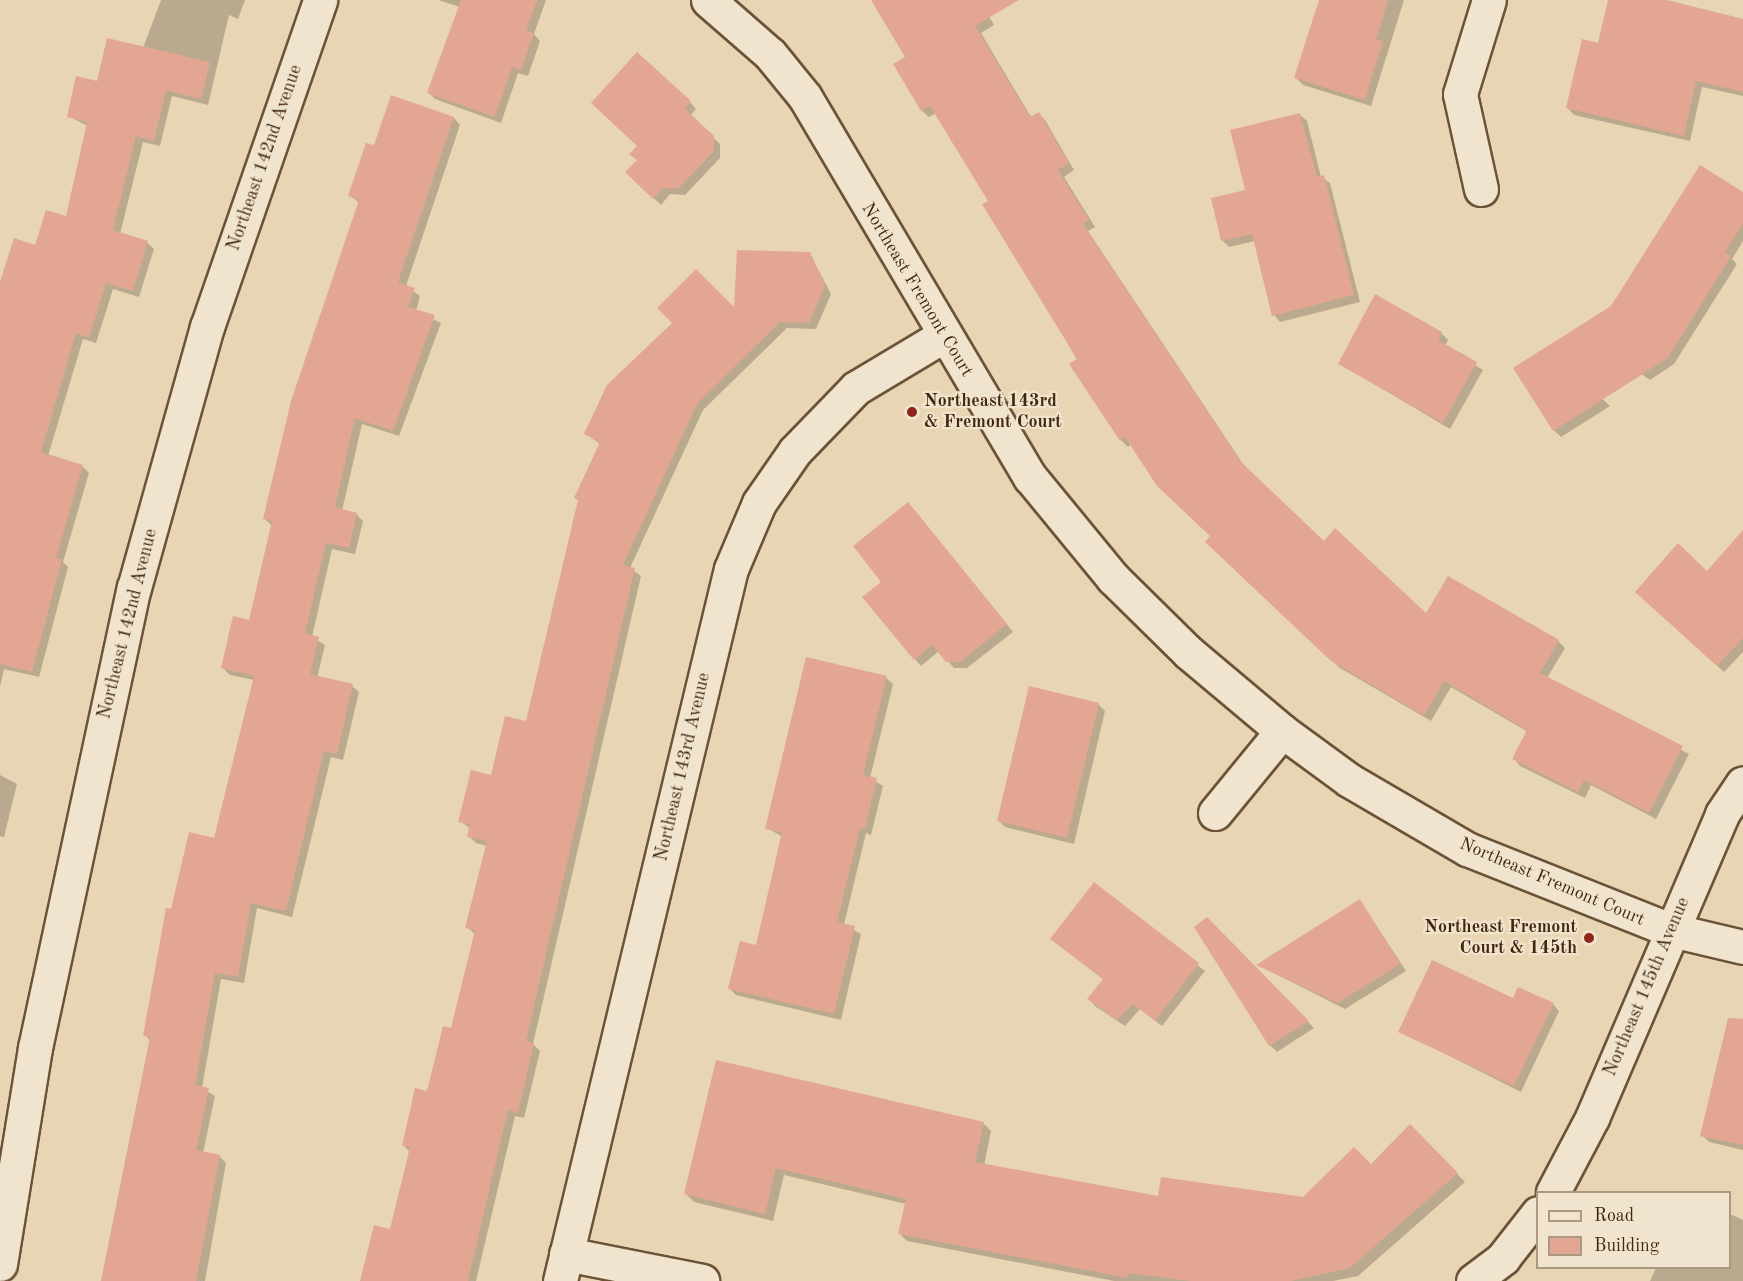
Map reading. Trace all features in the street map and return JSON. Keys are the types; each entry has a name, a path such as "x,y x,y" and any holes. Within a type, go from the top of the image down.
{"street":[{"name":"Northeast 142nd Avenue","path":"0,1264 35,1048 134,588 207,327 320,0"},
{"name":"Northeast Fremont Court","path":"708,0 770,54 805,98 943,336 1030,477 1113,578 1188,652 1282,731 1349,780 1467,849 1671,930 1743,947"},
{"path":"1481,189 1460,94 1489,0"},
{"name":"Northeast 143rd Avenue","path":"563,1267 730,569 759,502 795,451 856,388 943,336"},
{"path":"1215,813 1282,731"},
{"name":"Northeast 145th Avenue","path":"1554,1191 1592,1119 1722,814 1743,783"},
{"path":"1473,1281 1503,1258 1536,1216"},
{"path":"563,1267 702,1281"}],"building":[{"path":"461,0 537,0 526,31 534,33 521,70 512,67 495,117 427,93"},
{"path":"871,0 1019,0 975,26 1030,117 1039,112 1069,163 1058,170 1089,220 1083,224 1241,462 1324,541 1335,528 1426,613 1448,576 1559,640 1540,673 1683,746 1649,813 1584,780 1578,792 1512,759 1527,730 1444,681 1424,716 1331,661 1205,542 1210,536 1157,486 1125,437 1120,441 1069,364 1077,359 982,204 988,201 930,106 921,111 893,64 905,57"},
{"path":"1319,0 1388,0 1376,40 1383,41 1365,100 1294,78"},
{"path":"1608,0 1667,0 1743,19 1743,92 1696,81 1684,136 1566,108 1582,39 1598,43"},
{"path":"107,38 210,62 201,99 166,90 154,141 136,136 113,230 148,241 133,291 106,283 89,338 76,333 41,452 83,465 56,558 62,559 32,672 0,664 0,282 14,238 35,245 46,210 66,216 87,122 67,117 76,76 97,81"},
{"path":"637,52 691,101 685,109 714,136 714,151 678,189 663,188 653,199 625,172 637,160 629,154 637,146 591,103"},
{"path":"391,95 454,117 398,282 415,288 408,307 435,315 393,431 355,418 335,507 357,513 349,548 326,543 305,633 319,637 310,674 353,684 337,754 324,751 286,911 251,903 238,977 215,973 195,1085 209,1088 196,1150 220,1155 196,1281 101,1281 150,1037 143,1036 166,908 171,909 189,832 214,838 254,676 221,668 233,616 249,620 272,521 263,519 291,401 359,200 348,196 366,143 374,145"},
{"path":"1300,113 1317,177 1324,175 1354,295 1272,316 1252,234 1221,241 1211,198 1245,190 1230,130"},
{"path":"1700,165 1743,192 1743,224 1725,252 1731,256 1668,358 1553,431 1513,368 1611,306"},
{"path":"737,250 810,252 825,286 809,323 780,322 697,404 623,565 635,568 526,1041 534,1043 518,1113 508,1110 468,1281 360,1281 374,1225 390,1229 410,1147 402,1146 415,1088 427,1091 443,1026 451,1028 475,930 465,928 487,841 467,837 470,824 458,822 471,770 491,775 505,716 526,721 578,500 574,498 600,442 584,434 607,385 672,323 657,308 696,269 734,307"},
{"path":"1375,294 1442,332 1438,340 1477,362 1443,423 1338,364"},
{"path":"908,502 1007,624 960,662 946,662 932,645 914,660 862,597 881,582 853,546"},
{"path":"1743,530 1743,638 1717,666 1635,592 1678,543 1707,571"},
{"path":"806,657 887,676 863,775 877,778 865,829 860,828 837,922 855,926 834,1014 728,989 740,941 756,945 782,832 765,829"},
{"path":"1029,686 1099,703 1067,838 997,821"},
{"path":"1094,882 1199,963 1155,1021 1133,1004 1117,1020 1087,999 1103,979 1050,939"},
{"path":"1360,899 1400,964 1338,1003 1256,965"},
{"path":"1207,917 1309,1021 1269,1046 1194,927"},
{"path":"1432,960 1513,998 1518,987 1554,1003 1514,1086 1398,1032"},
{"path":"1728,1018 1743,1019 1743,1145 1700,1136"},
{"path":"716,1060 984,1122 975,1162 1158,1196 1161,1177 1303,1197 1354,1147 1371,1164 1410,1124 1458,1173 1350,1268 1291,1281 1190,1281 1129,1273 1128,1278 898,1234 906,1199 776,1168 765,1214 684,1194"}],"place":[{"name":"Northeast 143rd & Fremont Court","path":"912,412"},
{"name":"Northeast Fremont Court & 145th","path":"1589,938"}]}
